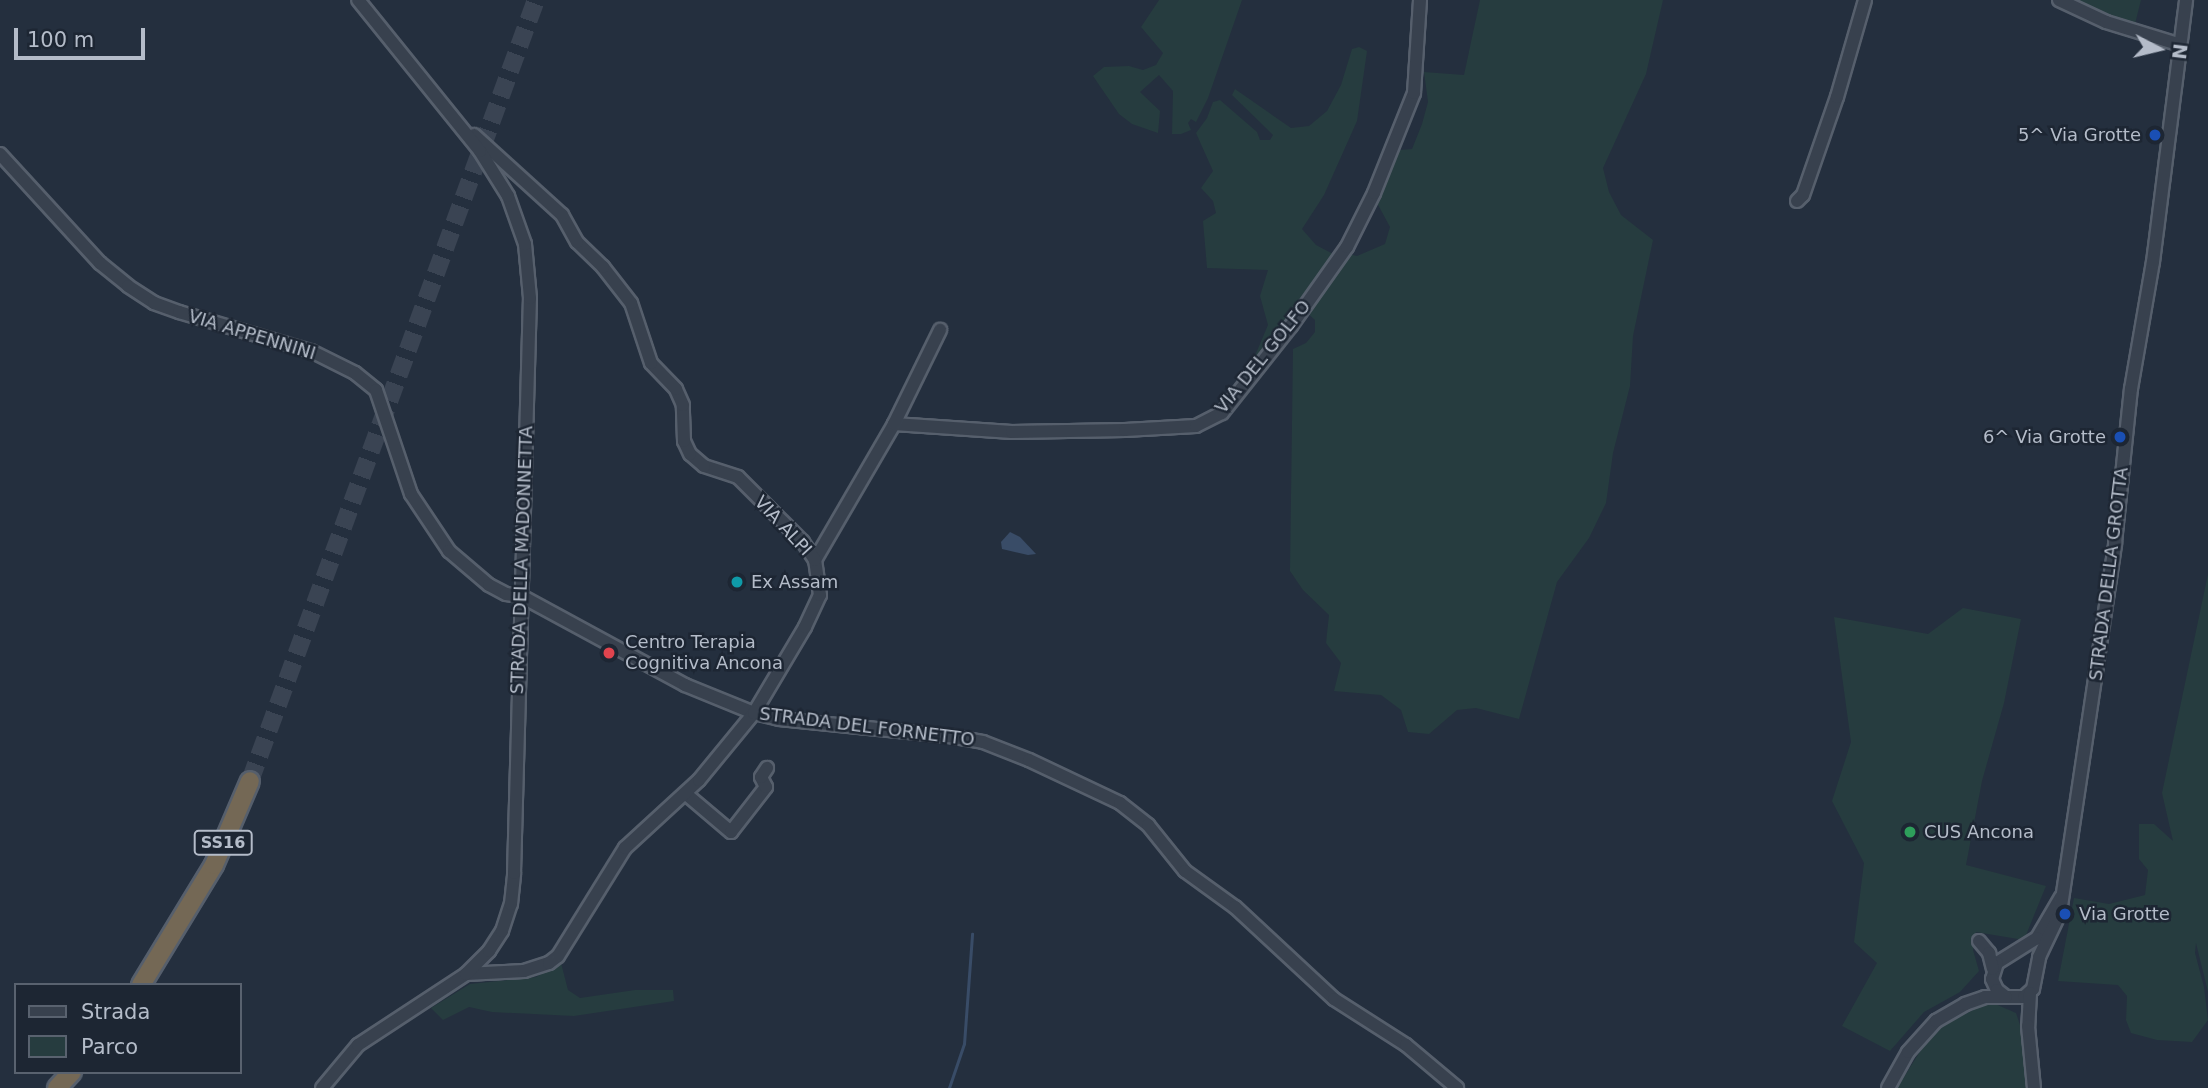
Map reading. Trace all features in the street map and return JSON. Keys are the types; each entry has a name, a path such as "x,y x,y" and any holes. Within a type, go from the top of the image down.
{"highway":[{"name":"SS16","path":"142,983 193,904 214,865 250,781"},
{"path":"57,1088 70,1074"}],"street":[{"name":"STRADA DELLA MADONNETTA","path":"322,1088 358,1045 466,974 489,951 502,931 511,904 528,267 518,218 508,196 455,119 358,0"},
{"name":"VIA DEL GOLFO","path":"894,424 1012,432 1125,429 1196,426 1222,413 1291,326 1347,247 1374,193 1414,93 1420,0"},
{"path":"1797,201 1802,195 1838,97 1865,0"},
{"path":"2059,0 2106,22 2178,44"},
{"name":"STRADA DELLA GROTTA","path":"2034,1088 2028,1026 2030,993 2036,985 2039,957 2060,913 2113,556 2132,389 2153,262 2178,44 2186,0"},
{"name":"VIA ALPI","path":"455,119 562,215 577,242 603,267 631,303 643,347 651,363 676,389 683,405 684,441 690,454 704,466 738,477 803,542 815,560 820,595 805,627 754,713 686,794 625,848 600,883 571,937 549,963 524,971 466,974"},
{"name":"VIA APPENNINI","path":"0,154 100,263 154,303 311,351 355,373 376,390 411,494 449,551 489,585 506,594 521,596"},
{"path":"815,560 894,424 940,330"},
{"name":"STRADA DEL FORNETTO","path":"521,596 685,685 754,713 779,719 956,737 983,743 1029,760 1120,803 1148,825 1185,871 1235,907 1334,999 1406,1045 1457,1088"},
{"path":"686,794 731,832 766,787 761,777 767,768"},
{"name":"STRADA DELLA GROTTA","path":"1993,974 2012,954 2037,938 2061,897"},
{"name":"STRADA DELLA GROTTA","path":"2028,1026 2009,998 1997,990 1989,953 1979,941 2031,960 2038,974"},
{"path":"1888,1088 1923,1034 1965,1004 1993,974"},
{"path":"1965,1004 1985,997 2009,998 2030,993"}],"green space":[{"path":"1159,0 1242,0 1208,98 1196,122 1191,119 1188,123 1191,130 1181,134 1172,134 1173,91 1159,75 1140,92 1160,111 1158,133 1132,124 1119,114 1093,76 1104,67 1129,66 1143,70 1156,65 1163,53 1141,27"},
{"path":"1480,0 1663,0 1646,74 1603,168 1609,192 1621,215 1653,240 1633,336 1630,386 1613,453 1606,503 1589,538 1557,582 1519,719 1476,708 1457,710 1429,734 1408,732 1401,710 1381,695 1334,691 1341,663 1326,643 1329,615 1303,590 1290,571 1293,349 1306,343 1315,332 1315,320 1306,312 1349,254 1357,256 1385,244 1390,227 1376,201 1400,150 1412,149 1422,124 1428,102 1424,72 1464,75"},
{"path":"2071,0 2141,0 2135,24"},
{"path":"1359,47 1367,51 1357,121 1324,195 1302,229 1316,245 1335,255 1251,365 1268,325 1260,296 1268,270 1207,268 1203,221 1216,213 1213,201 1201,188 1213,171 1196,133 1207,118 1213,102 1220,100 1257,132 1260,140 1270,140 1273,135 1232,95 1235,89 1291,128 1309,126 1327,111 1341,85 1352,49"},
{"path":"2208,574 2208,992 2196,943 2195,953 2204,987 2208,1020 2192,1042 2157,1040 2131,1033 2126,1020 2127,996 2118,985 2058,981 2074,898 2109,904 2145,895 2148,870 2139,859 2139,824 2154,824 2173,841 2162,793"},
{"name":"CUS Ancona","path":"1963,608 2021,619 2004,703 1982,781 1966,865 2046,886 2024,940 1976,932 1973,950 1979,971 1960,992 1924,1012 1890,1051 1842,1026 1877,963 1854,942 1864,863 1832,801 1851,742 1834,617 1928,634"},
{"path":"561,963 568,990 580,998 635,990 673,990 674,1001 574,1016 492,1012 469,1007 443,1020 431,1008 470,984 536,977"},
{"path":"1993,1003 2016,1013 2021,1028 2026,1088 1897,1088 1921,1050 1943,1026 1984,1004"}],"water":[{"path":"1010,532 1020,537 1036,554 1028,555 1002,549 1001,542"}],"waterway":[{"path":"949,1088 964,1044 972,934"}],"tunnel":[{"path":"250,781 536,0"}],"place":[{"name":"5^ Via Grotte","path":"2155,135"},
{"name":"6^ Via Grotte","path":"2120,437"},
{"name":"Ex Assam","path":"737,582"},
{"name":"Centro Terapia Cognitiva Ancona","path":"609,653"},
{"name":"CUS Ancona","path":"1910,832"},
{"name":"Via Grotte","path":"2065,914"}]}
